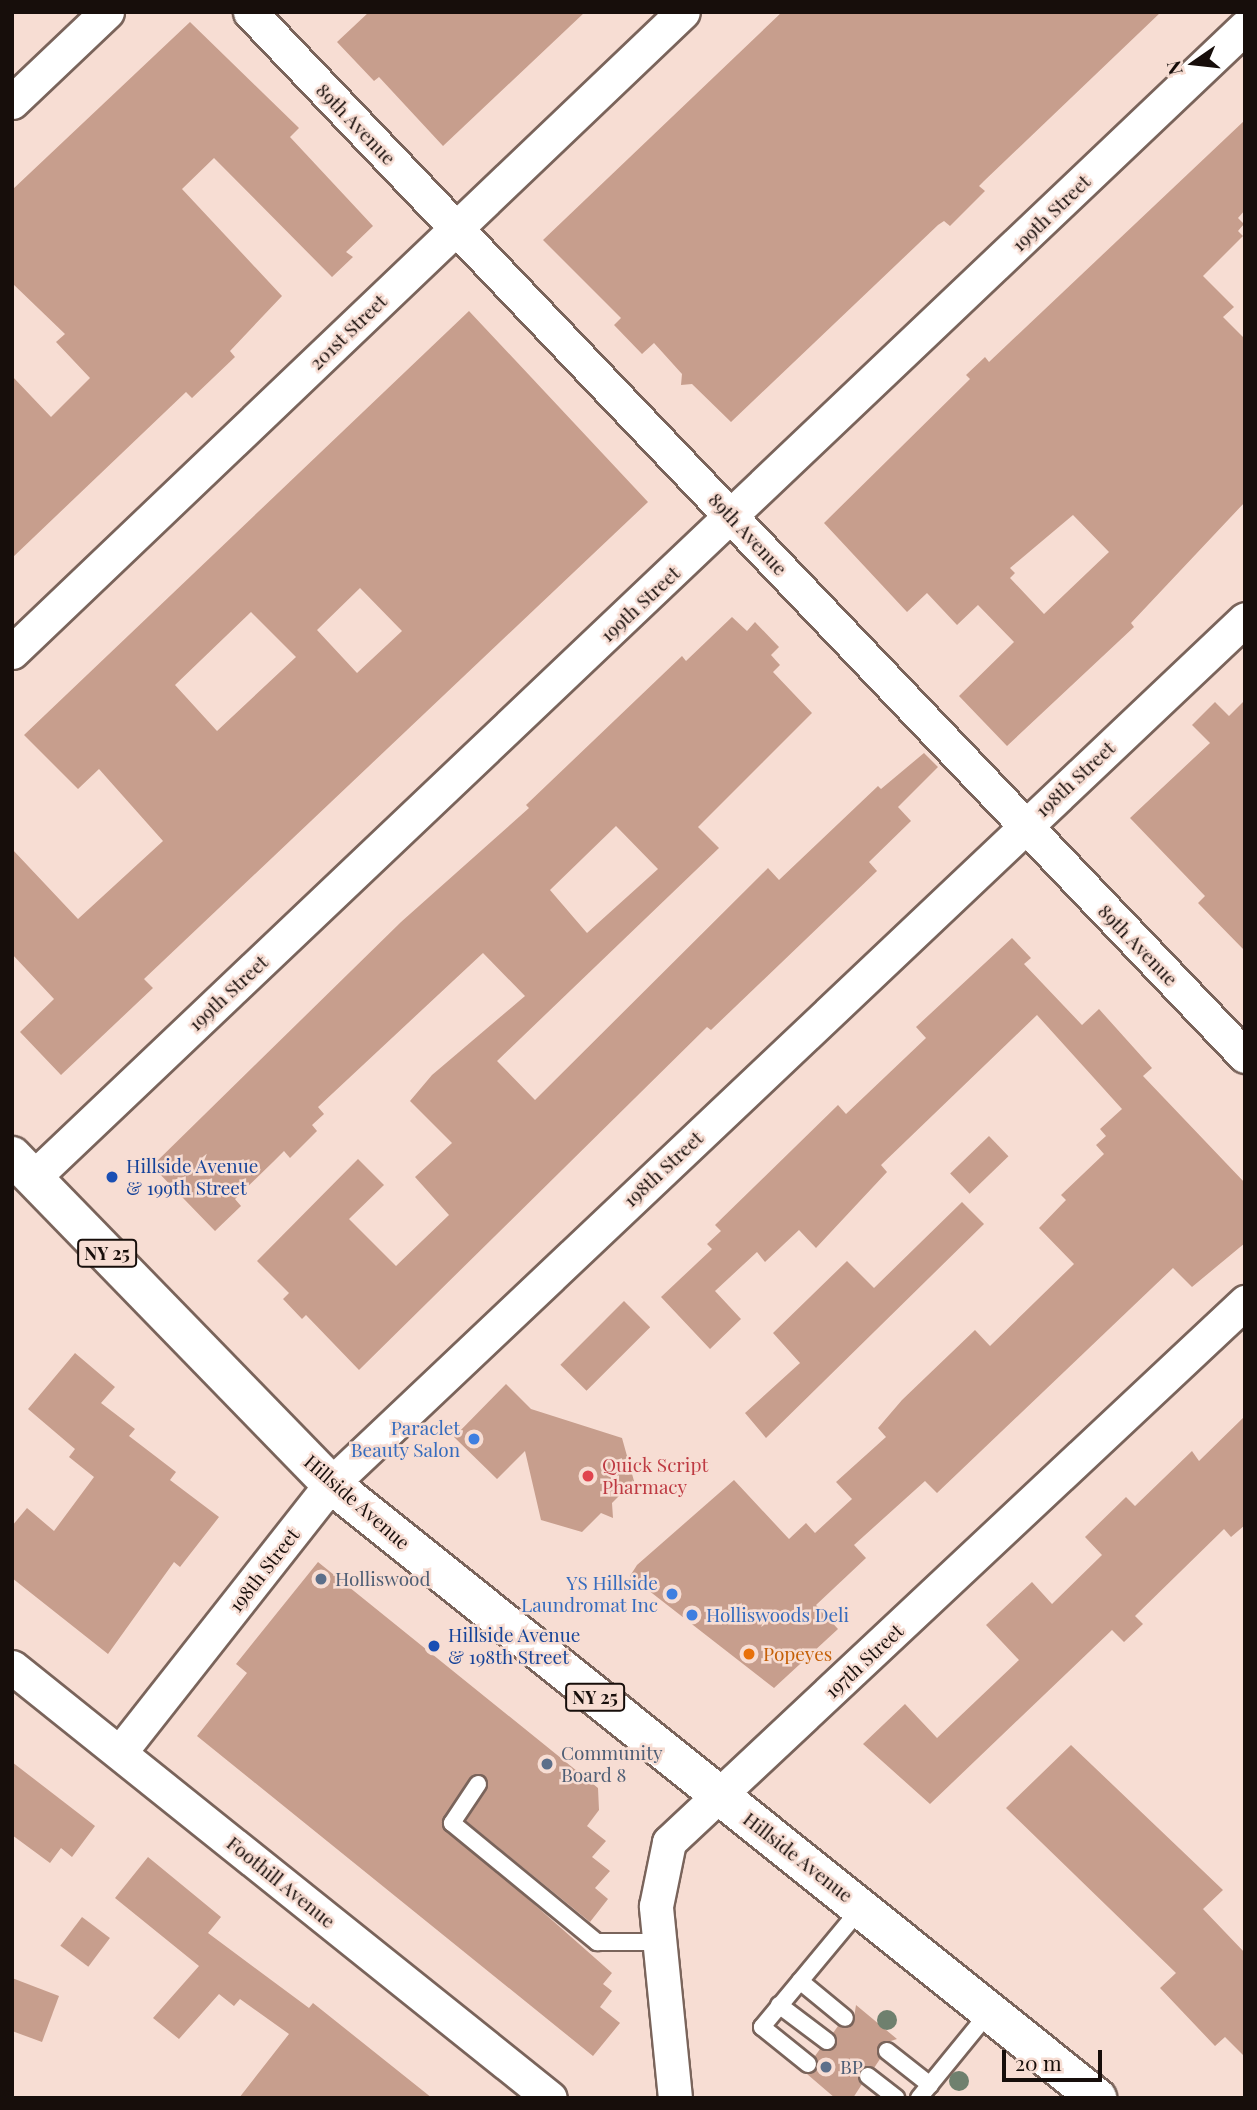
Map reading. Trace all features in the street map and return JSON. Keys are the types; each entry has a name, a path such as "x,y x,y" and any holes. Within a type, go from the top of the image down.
{"main road":[{"name":"Hillside Avenue","path":"23,1166 331,1484 718,1797 862,1907 1097,2098"}],"street":[{"path":"12,102 107,12"},
{"name":"89th Avenue","path":"250,12 1245,1056"},
{"name":"201st Street","path":"12,652 684,12"},
{"name":"199th Street","path":"23,1166 732,517 1245,27"},
{"name":"198th Street","path":"120,1752 331,1484 1245,619"},
{"name":"197th Street","path":"675,2098 657,1896 669,1842 1245,1302"},
{"name":"Foothill Avenue","path":"12,1667 550,2098"}],"lane":[{"path":"478,1784 452,1823 597,1942 660,1942"},
{"path":"808,2064 762,2027 862,1907"},
{"path":"800,1981 845,2018"},
{"path":"779,2005 827,2041"},
{"path":"919,2098 990,2011"},
{"path":"887,2051 930,2085"},
{"path":"868,2076 896,2098"}],"building":[{"path":"369,12 585,12 443,146 379,77 374,81 337,42"},
{"path":"782,12 1161,12 979,186 985,191 950,226 944,221 938,225 731,422 692,384 681,385 682,374 654,343 642,354 614,325 621,318 543,240"},
{"path":"190,22 299,128 290,137 373,226 346,252 353,257 332,277 214,158 182,189 282,296 230,351 235,357 192,398 186,392 12,558 12,376 51,417 90,378 56,342 65,334 12,283 12,190"},
{"path":"1245,120 1245,210 1238,218 1244,224 1238,231 1243,236 1203,276 1234,307 1223,317 1245,339 1245,502 1131,623 1134,627 1007,746 959,696 1014,642 978,605 957,625 927,593 907,612 824,523 970,379 966,375 985,357 989,362","holes":["1073,515 1109,552 1044,614 1010,578 1015,573 1010,568"]},
{"path":"469,311 648,502 144,979 153,988 61,1075 20,1032 54,999 12,954 12,849 78,919 163,841 99,769 78,789 24,735","holes":["360,588 402,631 357,673 317,630","251,612 296,657 217,731 175,685"]},
{"path":"732,617 747,631 755,622 779,647 771,655 780,665 773,672 812,713 698,827 719,848 497,1061 535,1100 768,868 779,880 878,786 881,789 924,753 938,767 898,807 911,821 869,862 877,871 711,1030 707,1027 359,1370 306,1315 302,1319 283,1299 289,1293 257,1261 358,1159 384,1185 349,1219 396,1266 449,1215 415,1177 452,1143 410,1101 432,1075 525,996 483,953 318,1107 324,1114 312,1125 317,1131 290,1158 284,1151 235,1199 241,1206 215,1231 152,1166 401,922 529,808 526,805 682,656 686,661","holes":["616,826 658,869 587,933 550,890"]},
{"path":"1245,700 1245,951 1198,903 1205,896 1130,818 1210,743 1192,725 1215,702 1229,716"},
{"path":"1012,938 1031,958 1024,964 1082,1025 1099,1009 1152,1068 1143,1076 1245,1183 1245,1243 1192,1287 1173,1268 937,1493 925,1481 854,1545 866,1558 816,1605 838,1629 774,1688 630,1576 637,1565 734,1480 789,1539 806,1523 815,1533 852,1499 836,1482 886,1437 878,1428 902,1400 975,1330 990,1346 1074,1264 1039,1228 1066,1200 1061,1195 1104,1154 1096,1145 1106,1136 1100,1129 1122,1109 1037,1015 881,1165 887,1172 816,1248 799,1230 765,1262 757,1252 715,1291 741,1319 710,1349 661,1297 712,1249 707,1244 721,1231 715,1225 838,1105 846,1114 926,1038 916,1027"},
{"path":"989,1136 1008,1156 970,1194 950,1174"},
{"path":"962,1202 984,1224 766,1438 745,1413 800,1363 773,1333 847,1261 874,1288"},
{"path":"624,1301 650,1327 587,1391 560,1365"},
{"path":"75,1353 115,1387 101,1403 135,1429 129,1436 176,1472 170,1480 219,1517 180,1567 174,1562 108,1654 12,1578 12,1526 27,1508 54,1531 94,1477 69,1457 75,1449 28,1409"},
{"path":"506,1384 531,1409 622,1438 634,1481 612,1503 613,1518 601,1513 582,1532 541,1520 525,1451 497,1479 454,1437"},
{"path":"1245,1416 1245,1525 1231,1537 1224,1529 1135,1616 1143,1624 1124,1642 1112,1630 930,1804 863,1744 905,1704 937,1738 1019,1660 986,1625 1032,1582 1052,1604 1102,1555 1085,1537 1126,1497 1135,1506 1192,1451 1199,1461"},
{"path":"318,1562 598,1788 599,1810 587,1826 606,1841 592,1857 610,1871 595,1888 608,1899 590,1922 466,1821 487,1789 484,1776 470,1778 442,1823 612,1973 603,1984 612,1991 600,2007 620,2023 593,2056 197,1736 247,1673 236,1664"},
{"path":"1071,1745 1223,1890 1203,1909 1245,1953 1245,2057 1225,2037 1215,2046 1160,1988 1176,1973 1006,1808"},
{"path":"12,1762 95,1826 72,1857 61,1848 50,1863 12,1835"},
{"path":"148,1857 221,1917 208,1933 309,2008 313,2003 432,2098 239,2098 289,2034 240,1999 234,2006 219,1994 179,2039 153,2018 199,1966 115,1898"},
{"path":"82,1917 110,1938 88,1967 60,1946"},
{"path":"12,1978 59,1996 42,2042 12,2031"},
{"path":"856,2005 897,2039 878,2045 880,2059 874,2068 859,2070 862,2084 853,2098 835,2098 807,2074 817,2070 815,2056 820,2049 836,2047 833,2033 838,2026 853,2024"}],"place":[{"name":"Hillside Avenue & 199th Street","path":"112,1177"},
{"name":"Paraclet Beauty Salon","path":"474,1439"},
{"name":"Quick Script Pharmacy","path":"588,1476"},
{"name":"Holliswood","path":"321,1579"},
{"name":"YS Hillside Laundromat Inc","path":"672,1594"},
{"name":"Holliswoods Deli","path":"692,1615"},
{"name":"Hillside Avenue & 198th Street","path":"434,1646"},
{"name":"Popeyes","path":"749,1654"},
{"name":"Community Board 8","path":"547,1764"},
{"name":"BP","path":"826,2067"}]}
